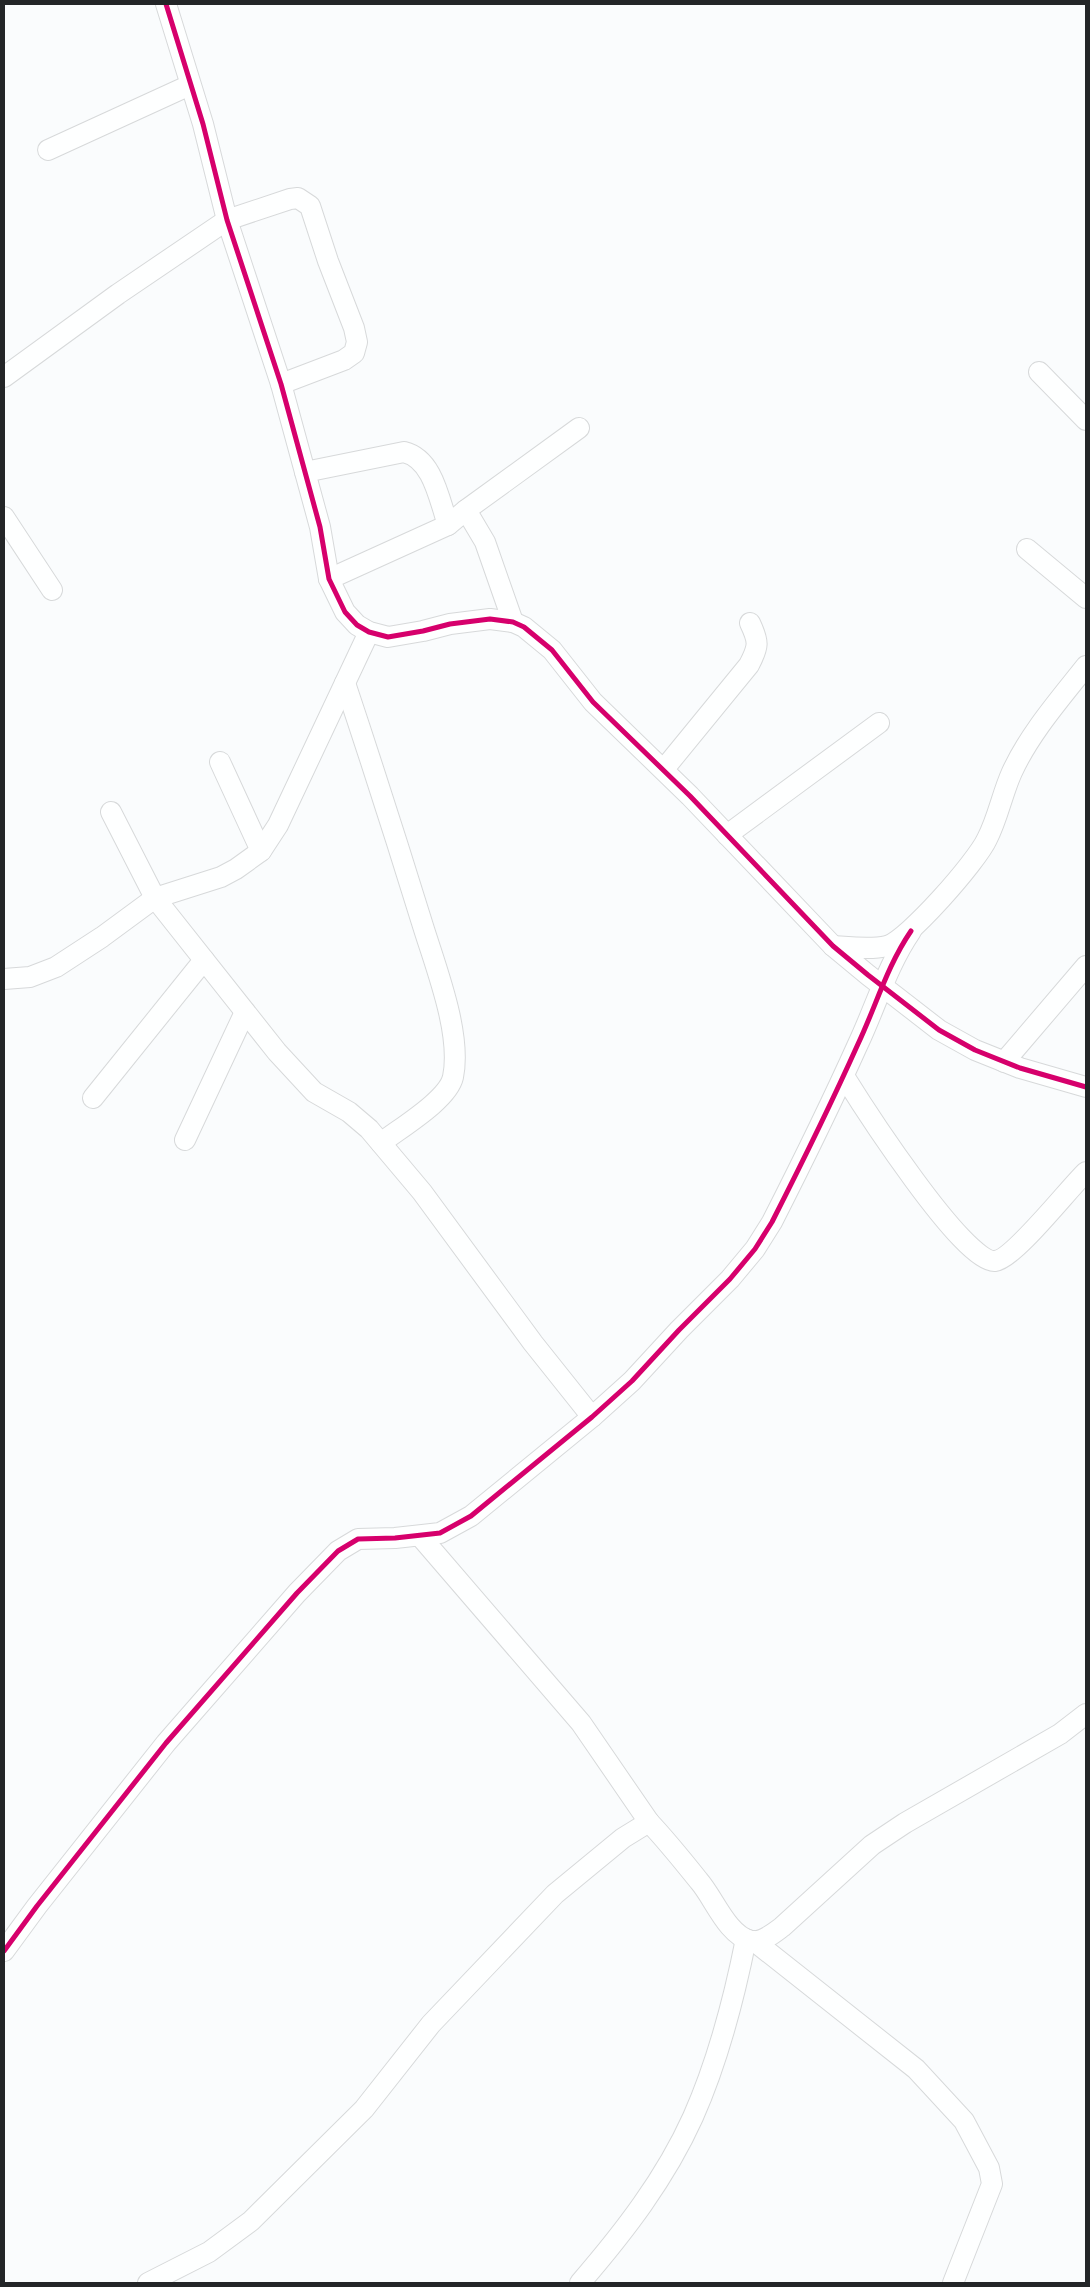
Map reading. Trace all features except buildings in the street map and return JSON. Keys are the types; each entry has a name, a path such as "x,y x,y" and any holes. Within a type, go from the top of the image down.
{"street":[{"path":"166,4 203,124 226,220 281,384 320,527 329,579 345,612 357,625 369,632 388,637 450,624 490,619 513,622 538,638 552,650 593,702 664,769 834,946 881,985 939,1030 975,1050 1004,1062 1086,1087"},
{"path":"48,150 190,86"},
{"path":"4,377 118,294 226,220 298,198 310,206 328,261 354,328 357,342 354,352 344,360 281,384"},
{"path":"1039,372 1086,420"},
{"path":"329,579 448,524 579,428"},
{"path":"305,472 404,452 414,454 423,462 428,470 448,524"},
{"path":"466,510 486,542 513,622"},
{"path":"4,517 52,590"},
{"path":"1027,549 1086,598"},
{"path":"664,769 749,665 757,650 757,638 750,623"},
{"path":"4,979 30,977 56,967 102,938 155,898 221,877 248,862 260,852 278,825 369,632"},
{"path":"834,946 885,946 900,940 911,931 963,876 987,841 1012,772 1031,738 1086,666"},
{"path":"345,684 396,838 449,1011 455,1052 453,1078 444,1094 381,1143"},
{"path":"726,835 879,723"},
{"path":"220,762 260,852"},
{"path":"111,812 155,898 245,1012 277,1052 314,1092 349,1112 370,1129 422,1192 533,1343 592,1417"},
{"path":"6,1942 173,1735 297,1593 331,1558 347,1544 358,1539 420,1536 440,1533 471,1516 592,1417 632,1381 730,1279 755,1249 772,1222 844,1076 881,985 899,949 911,931"},
{"path":"93,1098 204,960"},
{"path":"1004,1062 1086,966"},
{"path":"185,1140 245,1012"},
{"path":"844,1076 885,1141 931,1202 974,1251 985,1259 994,1261 1004,1258 1022,1243 1086,1172"},
{"path":"420,1536 582,1722 649,1822 701,1883 720,1915 916,2069 964,2121 989,2168 992,2184 953,2283"},
{"path":"750,1940 771,1935 782,1927 872,1845 905,1822 1060,1734 1086,1714"},
{"path":"148,2283 209,2252 251,2221 364,2109 431,2024 555,1894 623,1838 649,1822"},
{"path":"580,2283 621,2236 657,2183 693,2117 724,2030 750,1940"}],"cycle path":[{"path":"166,4 203,124 227,220 281,384 320,527 329,579 345,612 357,625 369,632 388,637 450,624 490,619 513,622 524,627 552,650 593,702 690,796 833,946 868,975 939,1030 975,1050 1020,1068 1086,1087"},
{"path":"4,1951 37,1906 166,1743 297,1593 338,1551 358,1539 395,1538 440,1533 471,1516 592,1417 632,1381 730,1279 755,1249 772,1222 837,1089 895,958 911,931"}]}
